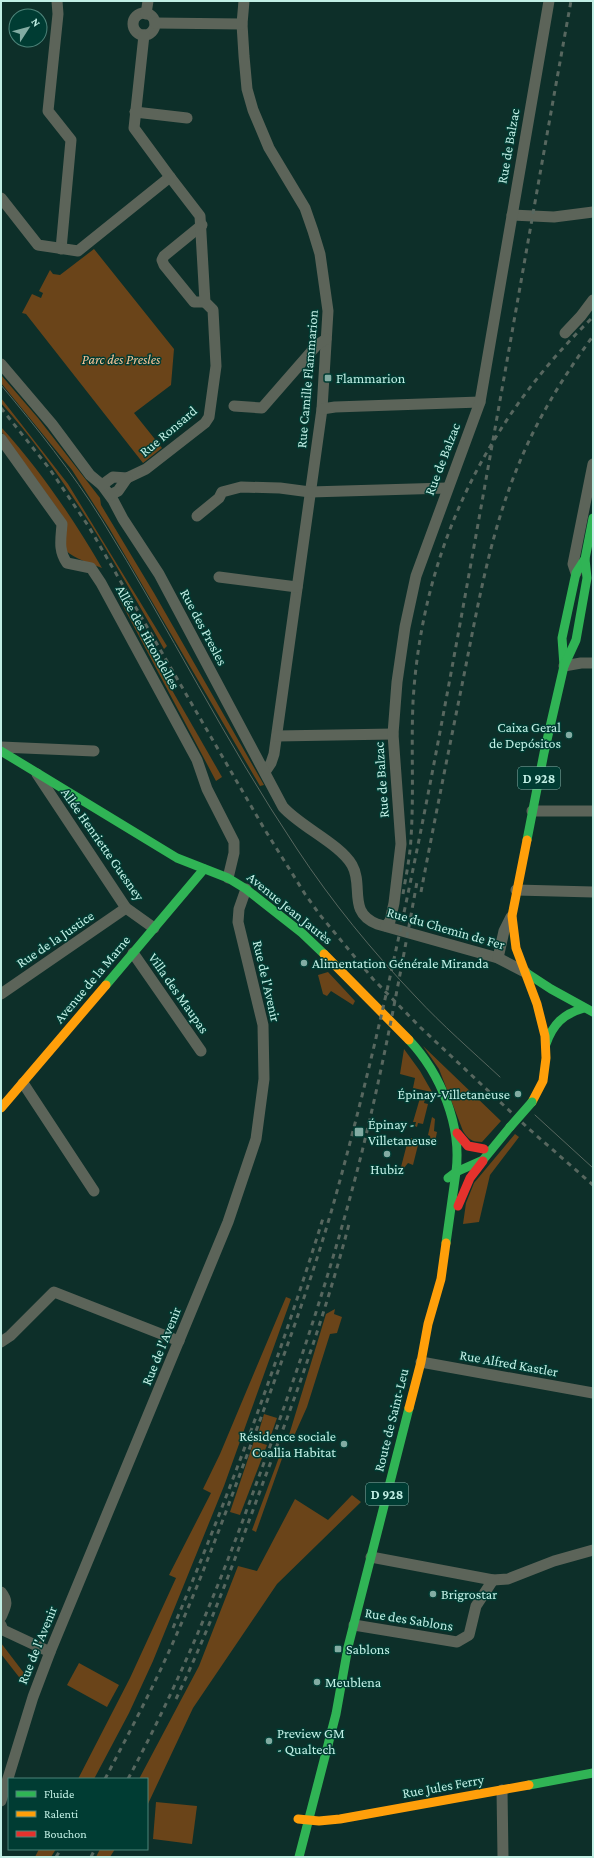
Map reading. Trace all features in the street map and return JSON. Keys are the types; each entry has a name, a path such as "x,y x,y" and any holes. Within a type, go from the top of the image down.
{"main road":[{"name":"D 928","path":"564,666 562,638 576,573 585,559 593,518"},
{"name":"D 928","path":"454,1167 483,1160 532,1102 543,1081 546,1044 542,1023 526,972 516,948 512,916 544,753 564,666 576,640 590,578 585,559"},
{"name":"Avenue Jean Jaurès","path":"1,751 35,770 177,858 228,878 246,889 290,923 320,949 412,1044 432,1073 456,1131 458,1147 454,1167"},
{"name":"Avenue de la Marne","path":"1,1108 204,869"},
{"path":"526,972 589,1010"},
{"path":"546,1044 550,1033 558,1020 565,1014 589,1010"},
{"name":"Avenue Jean Jaurès","path":"448,1109 454,1167"},
{"path":"456,1131 465,1146 471,1149 484,1149"},
{"name":"D 928","path":"441,1212 448,1177 454,1167 498,1142"},
{"path":"447,1234 465,1186 483,1160"},
{"name":"Route de Saint-Leu","path":"428,1324 437,1296 447,1234 454,1167"},
{"name":"Route de Saint-Leu","path":"299,1857 336,1714 345,1663 354,1625 421,1362 428,1324 431,1278"},
{"name":"Route de Saint-Leu","path":"329,1703 332,1691 345,1663"},
{"name":"Rue Jules Ferry","path":"300,1808 297,1823 340,1819 593,1772"}],"street":[{"path":"57,1 58,14 48,111 71,140 61,249"},
{"path":"146,14 148,1"},
{"name":"Rue Camille Flammarion","path":"244,1 242,24 248,89 253,110 269,148 304,208 320,254 328,311 322,409 296,587 277,736 271,763 265,772"},
{"name":"Rue de Balzac","path":"386,926 390,921 394,903 401,844 392,734 405,627 416,576 447,488 480,402 549,1"},
{"path":"146,14 151,16 155,23 152,32 144,35 136,31 133,23 138,16 146,14"},
{"path":"155,23 242,24"},
{"name":"Rue Ronsard","path":"102,485 113,477 127,478 137,474 156,462 205,423 209,418 216,366 213,310 205,302 202,225 200,216 134,128 144,35"},
{"path":"135,112 187,118"},
{"path":"1,198 38,245 78,251 85,247 170,177"},
{"path":"512,215 554,217 593,212"},
{"path":"202,225 164,256 162,260 164,265 194,302 205,302"},
{"path":"565,333 581,316 593,300"},
{"path":"234,406 262,408 317,345 326,339"},
{"name":"Rue des Presles","path":"1,364 52,424 90,475 102,485 110,495 159,574 283,807 290,815 341,853 351,864 355,872 360,910"},
{"path":"322,409 480,402"},
{"name":"Allée des Hirondelles","path":"1,439 62,524 60,545 62,556 67,563 91,568 101,583 197,760 207,789 234,842 234,853 228,878"},
{"path":"576,573 573,564 593,464"},
{"name":"Rue Ronsard","path":"110,495 118,491 127,478"},
{"path":"197,516 219,498 222,492 241,487 280,488 310,492 447,488"},
{"path":"218,577 296,587"},
{"path":"564,666 581,663 593,663"},
{"path":"277,736 392,734"},
{"path":"1,747 94,751"},
{"name":"Allée Henriette Guesney","path":"35,770 126,908 154,928"},
{"path":"532,812 593,811"},
{"name":"Rue de l'Avenir","path":"2,1794 33,1697 50,1652 228,1222 256,1139 264,1079 263,1025 238,922 239,909 246,889"},
{"path":"516,890 593,892"},
{"name":"Rue de la Justice","path":"1,994 126,908"},
{"name":"Rue du Chemin de Fer","path":"360,910 368,920 498,958 526,972"},
{"path":"498,958 504,931 512,916"},
{"name":"Villa des Maupas","path":"133,953 200,1051"},
{"path":"23,1083 94,1191"},
{"path":"1,1342 10,1336 54,1292 179,1341"},
{"name":"Rue Alfred Kastler","path":"421,1362 593,1393"},
{"path":"371,1558 493,1580 508,1579 554,1561 593,1550"},
{"name":"Rue des Sablons","path":"354,1625 457,1642 469,1635 476,1606 493,1580"},
{"path":"1,1592 6,1598 7,1604 1,1617"},
{"path":"1,1625 3,1630 50,1652"},
{"path":"502,1790 503,1857"}],"green space":[{"name":"Parc des Presles","path":"94,249 174,349 171,385 134,413 162,448 143,463 26,314 22,313 32,294 41,298 43,293 39,291 50,270 53,274 60,275"},
{"path":"1,375 38,418 100,498 101,505 154,593 264,785 260,786 109,528 72,470 1,383"},
{"path":"1,398 68,484 167,646 164,649 108,553 69,491 25,431 1,403"},
{"path":"1,427 29,460 55,495 102,568 78,559 65,550 62,515 1,431"},
{"path":"115,591 222,777 216,781"},
{"path":"328,972 355,1001 353,1005 331,991 327,996 323,994 318,975"},
{"path":"423,1046 501,1121 482,1142 471,1140 463,1131 439,1069"},
{"path":"404,1049 420,1071 432,1092 413,1088 415,1078 400,1074"},
{"path":"420,1098 425,1099 424,1103 428,1104 423,1124 418,1123 417,1127 415,1126 416,1122 413,1122"},
{"path":"432,1117 435,1119 434,1131 437,1132 435,1142 431,1142 430,1136 428,1135"},
{"path":"515,1134 519,1137 490,1175 479,1222 463,1224 466,1203 474,1183"},
{"path":"411,1138 414,1139 413,1141 419,1141 413,1165 408,1163 404,1168 401,1167 408,1140 411,1141"},
{"path":"286,1297 291,1299 224,1486 153,1661 129,1713 95,1778 79,1778 130,1678 176,1578 169,1575 211,1493 203,1489 220,1454"},
{"path":"335,1309 334,1314 342,1317 337,1333 330,1334 307,1407 294,1436 289,1435 326,1314"},
{"path":"264,1414 277,1418 270,1438 258,1434"},
{"path":"254,1441 267,1445 240,1515 230,1512"},
{"path":"281,1452 284,1453 256,1532 252,1530"},
{"path":"352,1495 361,1502 277,1584 193,1708 148,1804 148,1778 140,1778 199,1666 238,1566 257,1571 295,1499 328,1520"},
{"path":"1,1643 27,1677 26,1686 1,1654"},
{"path":"79,1663 119,1685 107,1707 67,1685"},
{"path":"156,1802 197,1806 192,1844 153,1839"},
{"path":"38,1850 55,1850 51,1857 35,1857"},
{"path":"100,1850 114,1850 110,1857 96,1857"}],"tram line":[{"path":"1,385 54,451 102,520 246,768 271,809 324,888 353,926 400,980 436,1018 500,1077"},
{"path":"535,1115 593,1168"}],"railway":[{"path":"106,1778 167,1656 186,1614 216,1539 306,1292 334,1202 354,1129 389,983 420,835 476,536 571,1"},
{"path":"403,894 411,838 413,702 419,646 430,593 445,542 466,492 491,445 521,400 555,357 593,317"},
{"path":"421,892 479,602 491,547 499,519 525,449 542,415 571,367 593,336"},
{"path":"1,408 49,468 89,527 265,830 320,915 373,979 420,1027 529,1129 593,1185"},
{"path":"129,1778 165,1706 214,1594 271,1444 319,1302 351,1194 370,1117 395,1000 417,882"},
{"path":"173,1628 215,1526 254,1423 308,1267 324,1215"},
{"path":"176,1699 223,1591 288,1417 310,1354 349,1224"},
{"path":"56,1857 60,1850"},
{"path":"91,1857 94,1850"}],"traffic: fast":[{"path":"527,840 544,753 564,666 576,640 587,578 585,559 593,518"},
{"path":"564,666 562,638 576,573 585,559"},
{"path":"1,751 177,858 228,878 246,889 302,933 324,954"},
{"path":"106,985 204,869"},
{"path":"525,972 551,989 593,1012"},
{"path":"546,1044 552,1031 560,1021 570,1013 584,1008"},
{"path":"409,1040 431,1068 447,1102 456,1137 456,1172"},
{"path":"510,1127 532,1102"},
{"path":"448,1178 456,1172 483,1160 510,1127"},
{"path":"446,1243 456,1172"},
{"path":"299,1857 336,1714 348,1647 409,1408"},
{"path":"529,1785 593,1773"}],"traffic: slow":[{"path":"527,840 512,916 516,948 537,1004 545,1036 546,1058 543,1081 532,1102"},
{"path":"324,954 409,1040"},
{"path":"1,1108 106,985"},
{"path":"409,1408 421,1362 428,1324 441,1279 446,1243"},
{"path":"298,1819 319,1821 340,1819 529,1785"}],"traffic: jam":[{"path":"457,1133 468,1146 484,1149"},
{"path":"458,1206 470,1178 483,1161"}],"place":[{"name":"Flammarion","path":"328,378"},
{"name":"Caixa Geral de Depósitos","path":"569,735"},
{"name":"Alimentation Générale Miranda","path":"304,963"},
{"name":"Épinay-Villetaneuse","path":"518,1094"},
{"name":"Épinay - Villetaneuse","path":"359,1132"},
{"name":"Hubiz","path":"387,1154"},
{"name":"Résidence sociale Coallia Habitat","path":"344,1444"},
{"name":"Brigrostar","path":"433,1594"},
{"name":"Sablons","path":"338,1649"},
{"name":"Meublena","path":"317,1682"},
{"name":"Preview GM - Qualtech","path":"269,1741"}]}
